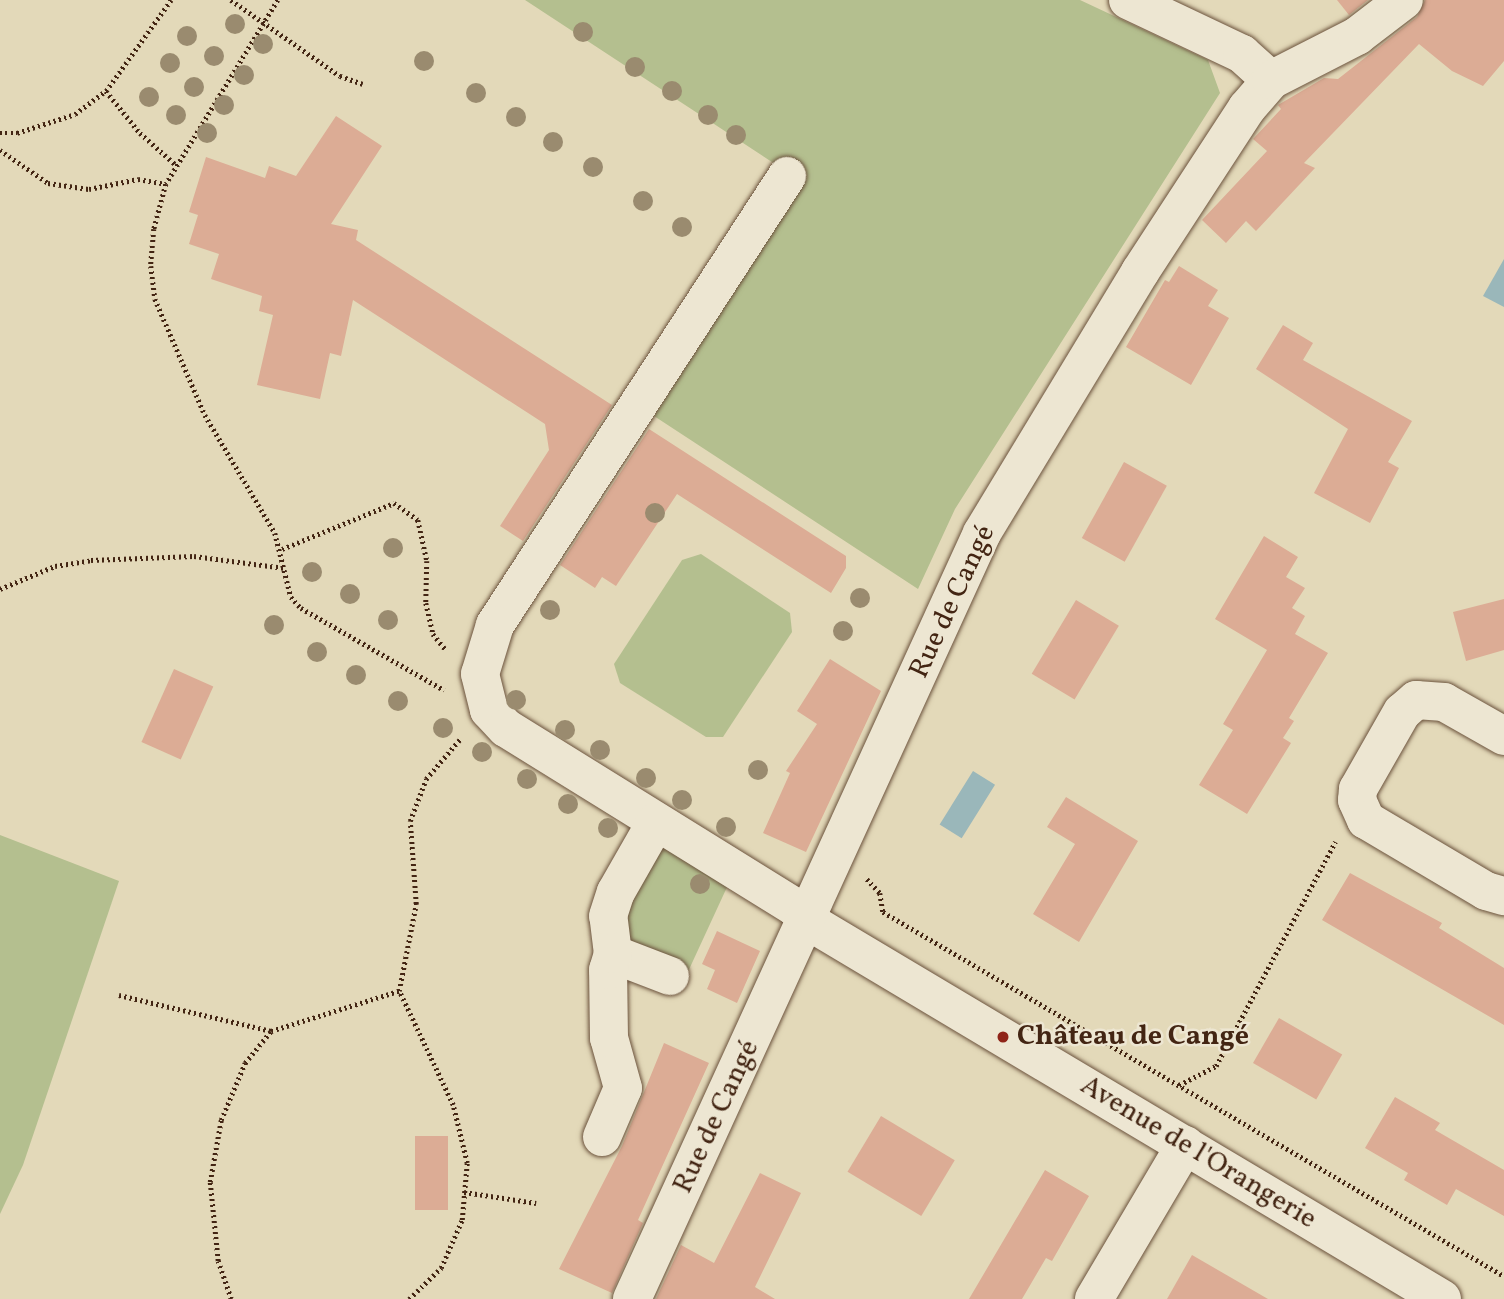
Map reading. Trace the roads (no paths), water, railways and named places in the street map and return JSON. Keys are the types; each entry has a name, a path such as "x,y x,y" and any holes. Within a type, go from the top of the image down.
{"street":[{"path":"1128,0 1242,54 1271,80"},
{"name":"Rue de Cangé","path":"632,1299 834,866 982,533 1220,145 1271,80 1357,36 1404,0"},
{"name":"Avenue de l'Orangerie","path":"787,176 495,625 483,651 486,699 506,728 795,906 808,921 1443,1299"},
{"path":"1504,736 1444,702 1416,700 1402,712 1358,789 1358,811 1474,884 1504,895"},
{"path":"602,1137 623,1088 609,1038 608,970 613,954 608,916 656,822"},
{"path":"613,954 670,976"},
{"path":"1094,1299 1185,1145"}],"water":[{"path":"1504,259 1504,307 1483,296"},
{"path":"973,771 995,785 962,838 940,824"}],"place":[{"name":"Château de Cangé","path":"1003,1037"}]}
